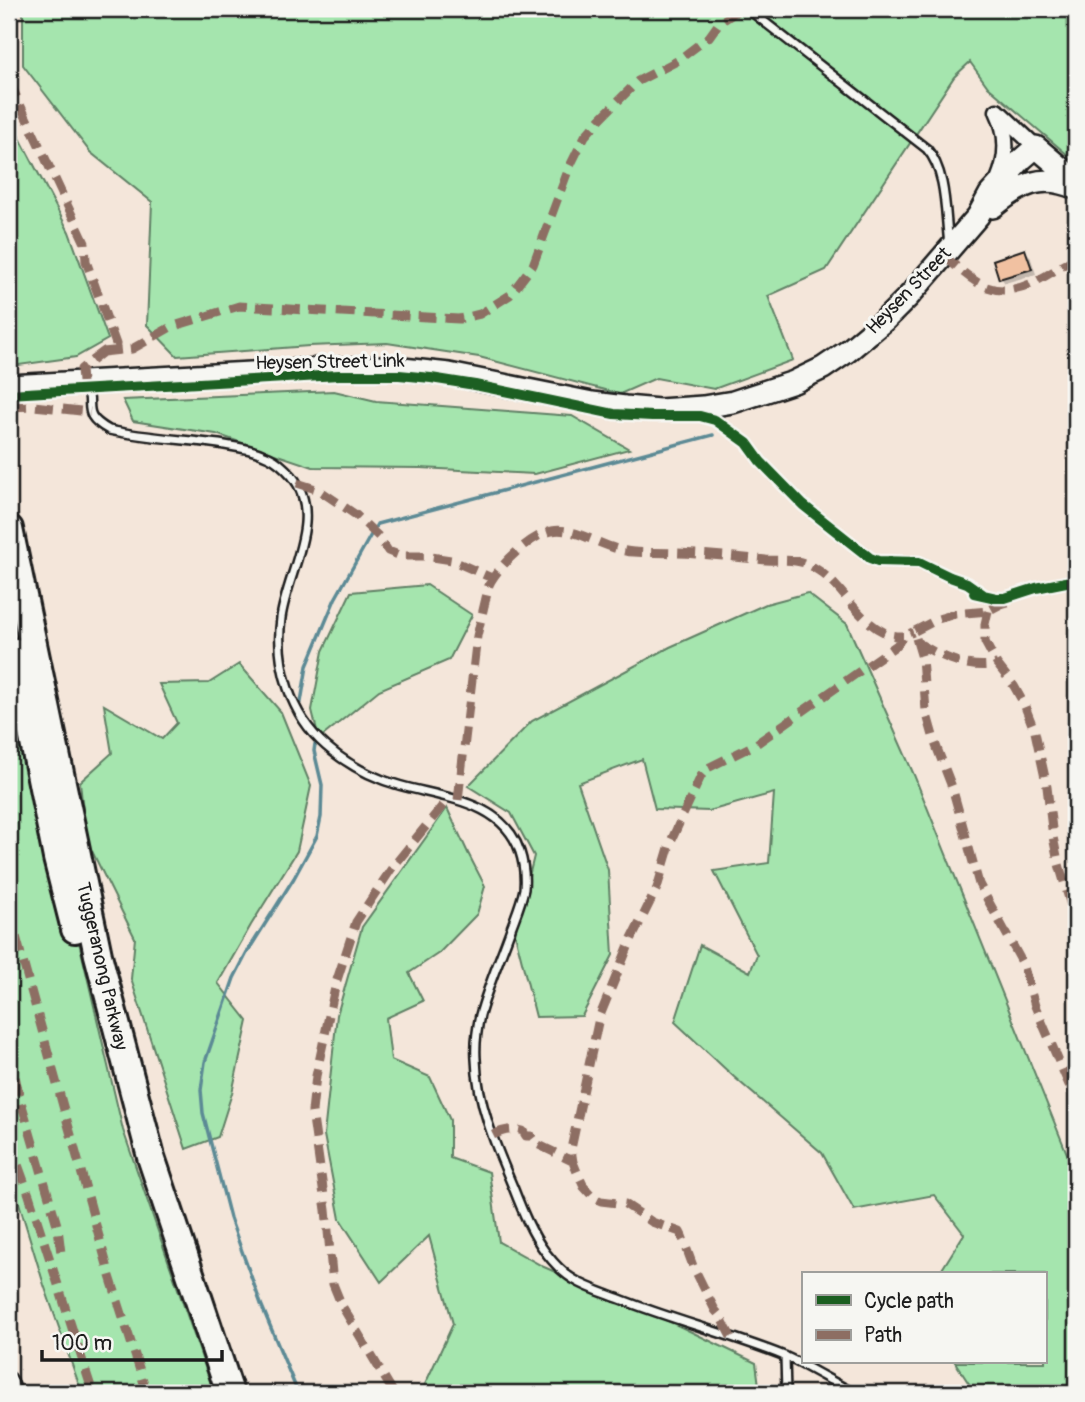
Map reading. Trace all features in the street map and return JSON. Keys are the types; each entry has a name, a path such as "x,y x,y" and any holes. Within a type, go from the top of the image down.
{"highway":[{"name":"Tuggeranong Parkway","path":"9,529 98,955 151,1157 230,1393"},
{"name":"Tuggeranong Parkway","path":"9,615 57,858 135,1160 213,1393"}],"main road":[{"name":"Heysen Street","path":"9,386 384,367 449,374 592,403 625,407 659,410 733,402 794,382 823,368 848,351 909,296 987,206 1022,159 1039,150"},
{"path":"1039,150 1076,181"},
{"path":"987,206 1015,190 1039,181 1055,181 1076,188"}],"street":[{"path":"987,206 1001,173 1006,148 997,111 1039,150"},
{"path":"9,1380 14,1393"}],"lane":[{"path":"748,9 933,155 942,177 949,248"},
{"path":"82,382 88,390 92,417 108,430 247,449 272,458 286,469 297,483 303,497 304,529 285,596 279,639 289,691 307,726 326,746 360,769 383,780 491,813 510,832 520,851 524,886 480,1017 475,1060 484,1108 505,1170 526,1220 547,1254 568,1276 582,1284 785,1356 854,1393"},
{"path":"785,1356 786,1393"}],"green space":[{"path":"23,9 1076,9 1076,162 988,87 970,62 954,77 826,270 768,296 793,360 714,389 656,378 620,394 479,357 387,343 177,356 147,325 152,202 90,152 23,65"},
{"path":"9,117 69,232 108,339 76,357 12,366 9,349"},
{"path":"334,391 376,401 572,416 629,449 535,474 421,468 313,467 216,434 133,421 123,400"},
{"path":"427,585 472,615 449,660 379,690 319,739 312,710 323,651 351,592"},
{"path":"807,593 847,624 914,775 1076,1176 1076,1393 975,1393 956,1364 1046,1364 1046,1272 940,1272 964,1234 934,1195 854,1210 822,1153 675,1022 700,945 750,972 757,955 714,871 769,863 774,793 709,811 655,809 642,759 578,783 608,870 613,955 582,1016 536,1017 515,934 534,856 511,813 468,786 532,721 670,647 766,604"},
{"path":"9,650 123,1130 214,1393 82,1393 44,1285 9,1170"},
{"path":"239,664 281,712 311,786 297,851 218,983 248,1021 232,1093 218,1137 186,1149 131,979 135,938 86,839 80,782 112,753 104,705 162,739 177,723 159,684 209,683"},
{"path":"447,808 485,886 477,914 439,953 409,973 423,1001 386,1018 391,1060 430,1077 450,1120 450,1158 489,1172 499,1242 544,1267 756,1363 760,1393 421,1393 453,1324 429,1236 381,1282 340,1219 324,1135 337,1015 362,927"}],"building":[{"path":"1025,249 1032,269 999,279 993,260"}],"waterway":[{"path":"301,702 307,666 335,599 377,524 713,435"},
{"path":"298,1393 261,1304 230,1218 203,1113 201,1090 205,1062 234,978 317,836 321,817 322,785 314,751 315,744"}],"marked path":[{"path":"103,352 132,349 171,327 239,306 459,319 480,314 510,295 533,265 569,168 585,136 638,81 677,61 709,37 719,23 740,9"},
{"path":"9,81 85,243 86,261 116,344 81,369 82,382"},
{"path":"943,255 982,285 1006,290 1030,284 1073,259"},
{"path":"9,407 34,406 90,412"},
{"path":"297,483 319,490 356,515 379,537 388,551 401,556 451,560 492,578"},
{"path":"458,800 477,636 489,585 516,552 544,533 561,530 571,532 623,551 802,562 823,574 877,628 890,635 903,636"},
{"path":"1008,602 988,611 955,614 938,619 913,632 922,658 926,711 952,787 979,884 1023,964 1035,1006 1076,1101"},
{"path":"988,611 985,642 1014,686 1035,732 1047,787 1058,861 1076,923"},
{"path":"731,1337 693,1266 680,1232 652,1222 625,1204 601,1201 593,1197 584,1187 577,1172 571,1149 599,1018 631,940 657,888 671,841 701,776 708,768 756,744 897,645 903,636 913,632"},
{"path":"918,643 966,664 997,664"},
{"path":"393,1393 342,1306 333,1284 312,1111 316,1076 336,983 356,922 392,868 448,799"},
{"path":"9,911 110,1276 147,1393"},
{"path":"9,1051 58,1228 61,1253"},
{"path":"493,1135 508,1130 523,1131 537,1144 572,1161"},
{"path":"9,1140 93,1393"}],"cycle path":[{"name":"Heysen Street Link","path":"9,394 339,375 399,375 475,385 614,414 700,416 715,420 747,443 760,461 803,505 870,558 878,561 919,562 967,583 984,595"},
{"path":"974,593 1005,598 1076,580"}]}
